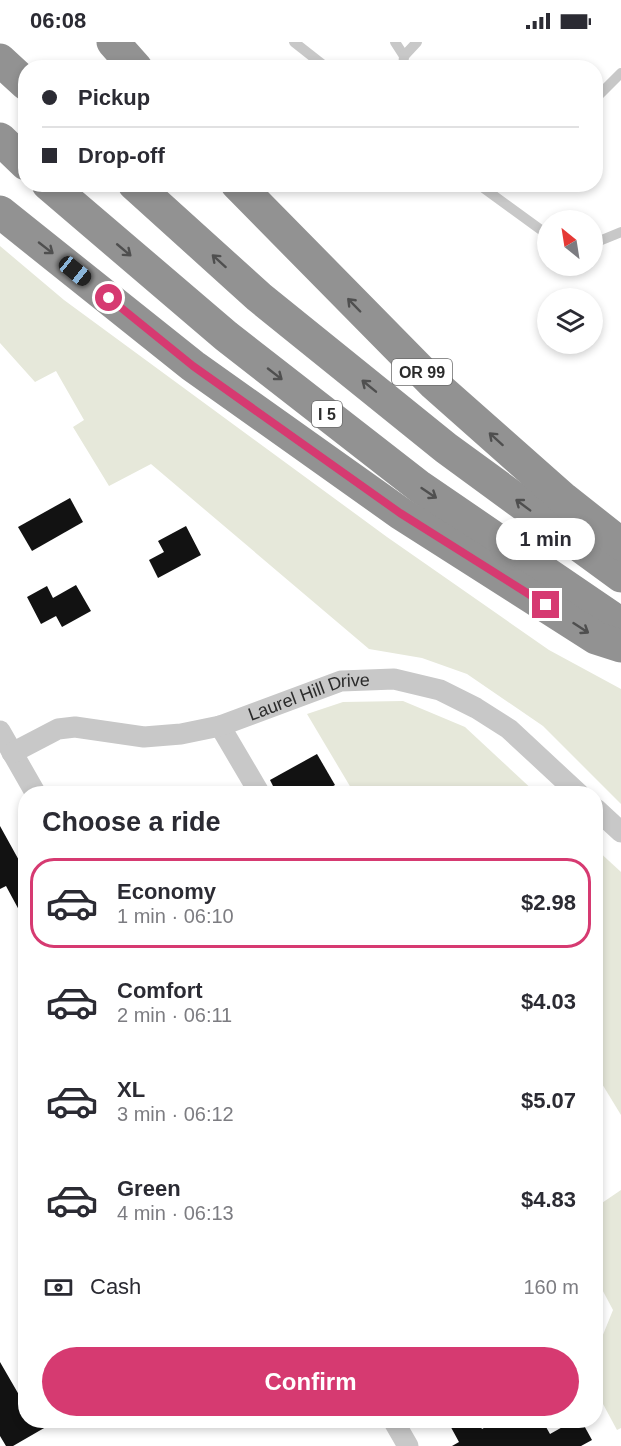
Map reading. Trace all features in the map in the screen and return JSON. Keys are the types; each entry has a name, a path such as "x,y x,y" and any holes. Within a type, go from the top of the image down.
{"highway":[{"path":"113,42 129,60"},
{"path":"0,60 18,77"},
{"path":"0,139 18,156"},
{"name":"I 5","path":"57,192 226,336 420,487 621,624"},
{"path":"143,192 259,297 418,425 596,560 621,576"},
{"name":"OR 99","path":"245,192 434,384 556,491 621,544"},
{"path":"0,212 193,366 400,513 596,638 621,646"}],"street":[{"name":"Laurel Hill Drive","path":"12,753 58,729 75,727 144,737 181,734 220,726 340,681 394,679 440,690 476,708 509,729 570,786"},
{"path":"220,726 255,786"},
{"path":"0,731 31,786"},
{"path":"603,815 621,832"},
{"path":"398,1428 408,1446"}],"lane":[{"path":"294,42 317,60"},
{"path":"395,42 402,60"},
{"path":"404,60 417,42"},
{"path":"603,91 621,73"},
{"path":"489,192 537,227"},
{"path":"603,239 621,232"}],"shaded area":[{"path":"0,246 64,300 387,537 549,650 621,689 621,804 543,726 467,674 422,658 369,649 151,464 109,486 73,427 84,420 56,371 35,382 0,343"},
{"path":"403,701 465,727 528,786 350,786 307,714 343,702"},
{"path":"603,855 621,872 621,1115 603,1085"},
{"path":"621,1190 621,1428 617,1430 603,1404 603,1335 613,1310 603,1291 603,1202"}],"building":[{"path":"70,498 83,522 32,551 18,527"},
{"path":"186,526 201,555 158,578 149,560 164,552 158,541"},
{"path":"76,585 91,611 62,627 56,616 41,624 27,597 47,586 53,598"},
{"path":"317,754 335,785 273,786 270,780"},
{"path":"0,826 18,859 18,908 6,886 0,889"},
{"path":"0,1362 18,1393 18,1428 44,1428 13,1446 6,1446 0,1436"},
{"path":"451,1428 547,1428 550,1434 561,1428 585,1428 592,1440 581,1446 452,1446 459,1442"}],"route":[{"path":"109,298 193,366 400,513 546,605"}]}
